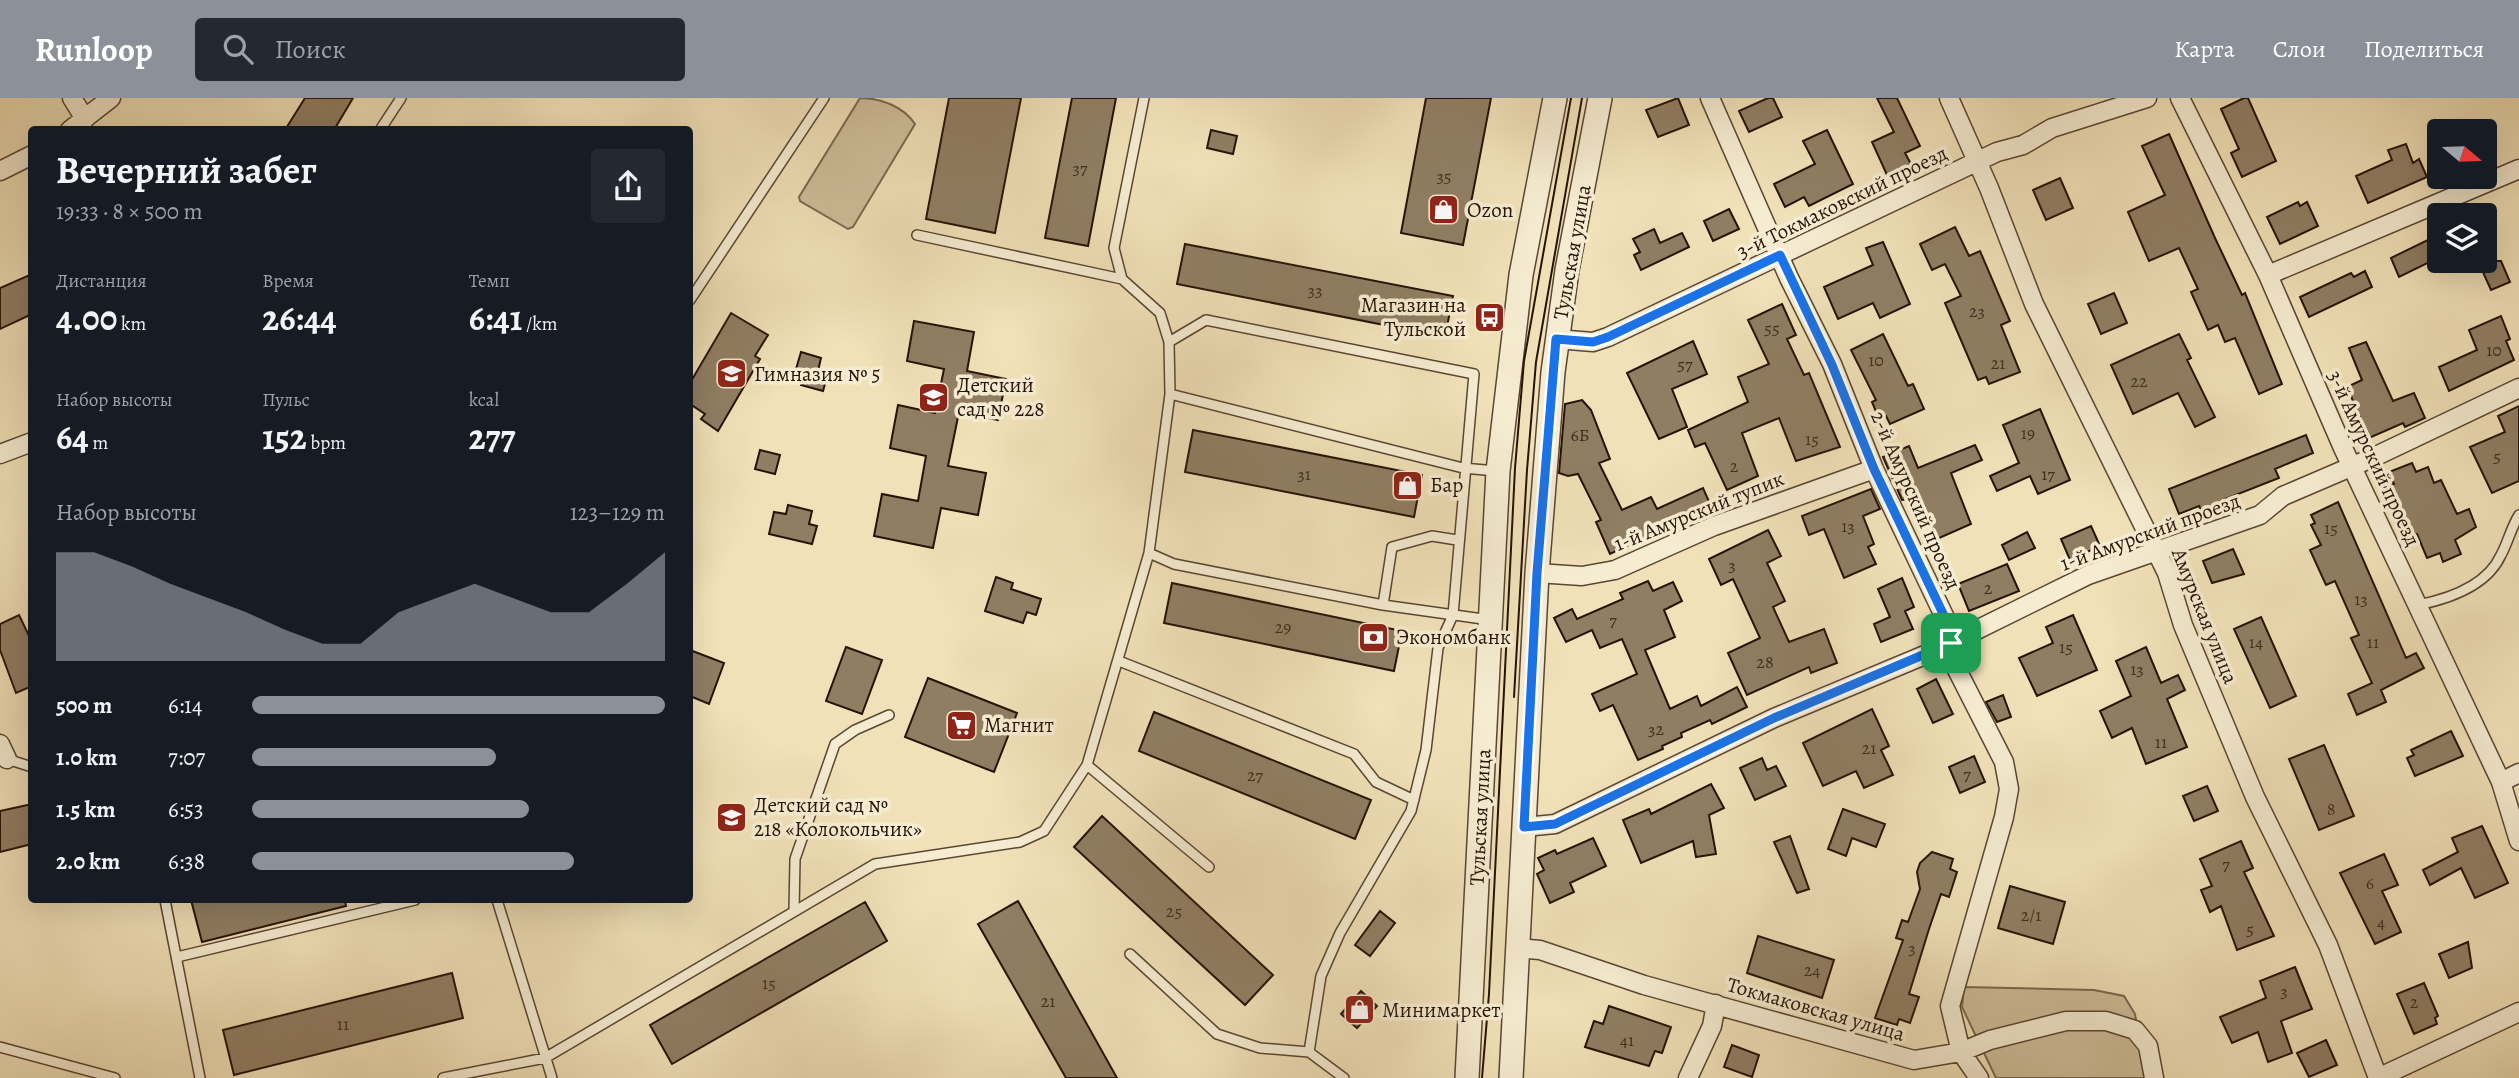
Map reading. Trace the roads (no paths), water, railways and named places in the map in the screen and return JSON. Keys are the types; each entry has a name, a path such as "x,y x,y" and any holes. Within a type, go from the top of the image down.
{"street":[{"path":"72,98 78,125 111,98"},
{"name":"Тульская улица","path":"1467,1078 1498,471 1521,275 1555,98"},
{"name":"Тульская улица","path":"1511,1078 1537,573 1556,339 1600,98"},
{"name":"2-й Амурский проезд","path":"1710,98 1832,365 1874,469 1947,622 1951,657 2004,762 2009,789 2004,817 1950,1006 1961,1052"},
{"name":"Амурская улица","path":"1948,98 2034,304 2156,553 2255,797 2328,945 2378,1078"},
{"name":"3-й Токмаковский проезд","path":"1556,339 1583,342 1608,337 1976,162 2023,145 2052,128 2147,98"},
{"name":"3-й Амурский проезд","path":"2180,98 2268,275 2351,466 2501,782 2519,841"},
{"path":"0,171 28,157"},
{"path":"2268,275 2519,169"},
{"name":"1-й Амурский проезд","path":"1524,827 1555,824 1774,718 1951,643 2088,575 2260,515 2283,496 2519,388"},
{"path":"0,454 28,444"},
{"name":"1-й Амурский тупик","path":"1537,573 1582,576 1615,570 1714,526 1874,469"},
{"path":"2501,782 2519,773"},
{"name":"Токмаковская улица","path":"1517,948 1540,950 1644,985 1914,1060 1961,1052 1990,1040 2066,1021 2106,1021 2135,1031 2148,1046 2154,1078"},
{"path":"1688,1078 1712,1026 1716,1004"},
{"path":"2378,1078 2519,1012"},
{"path":"1961,1052 1979,1078"}],"lane":[{"path":"383,126 401,98"},
{"path":"693,295 824,98"},
{"path":"1122,279 1114,248 1144,98"},
{"path":"443,1078 545,1058 875,864 1020,842 1044,831 1087,765 1149,553 1170,394 1169,342 1160,313 1122,279 917,235"},
{"path":"1169,342 1206,320 1474,374 1463,468 1453,615 1438,648 1426,750 1414,800 1411,811 1340,933 1321,976 1309,1052"},
{"path":"1170,394 1463,468 1498,471"},
{"path":"2418,605 2448,599 2486,576 2501,557 2519,514"},
{"path":"1383,605 1392,547 1432,536 1457,540"},
{"path":"1149,553 1174,564 1383,605 1490,620"},
{"path":"1119,661 1354,754 1376,782 1414,800"},
{"path":"794,911 795,859 835,744 855,730 889,715"},
{"path":"4,752 28,765"},
{"path":"1087,765 1209,867"},
{"path":"166,903 200,1078"},
{"path":"177,957 402,903"},
{"path":"499,903 552,1078"},
{"path":"1130,954 1217,1034 1260,1048 1309,1052 1344,1078"},
{"path":"0,1047 115,1078"}],"tram line":[{"path":"1482,1078 1489,994 1515,468 1524,361 1571,98"},
{"path":"1514,697 1536,362 1582,98"}],"place":[{"name":"Ozon","path":"1444,210"},
{"name":"Магазин на Тульской","path":"1489,317"},
{"name":"Гимназия № 5","path":"731,374"},
{"name":"Детский сад № 228","path":"934,397"},
{"name":"Бар","path":"1407,485"},
{"name":"Экономбанк","path":"1373,637"},
{"name":"Магнит","path":"961,725"},
{"name":"Детский сад № 218 «Колокольчик»","path":"731,817"},
{"name":"Минимаркет","path":"1359,1010"}]}
